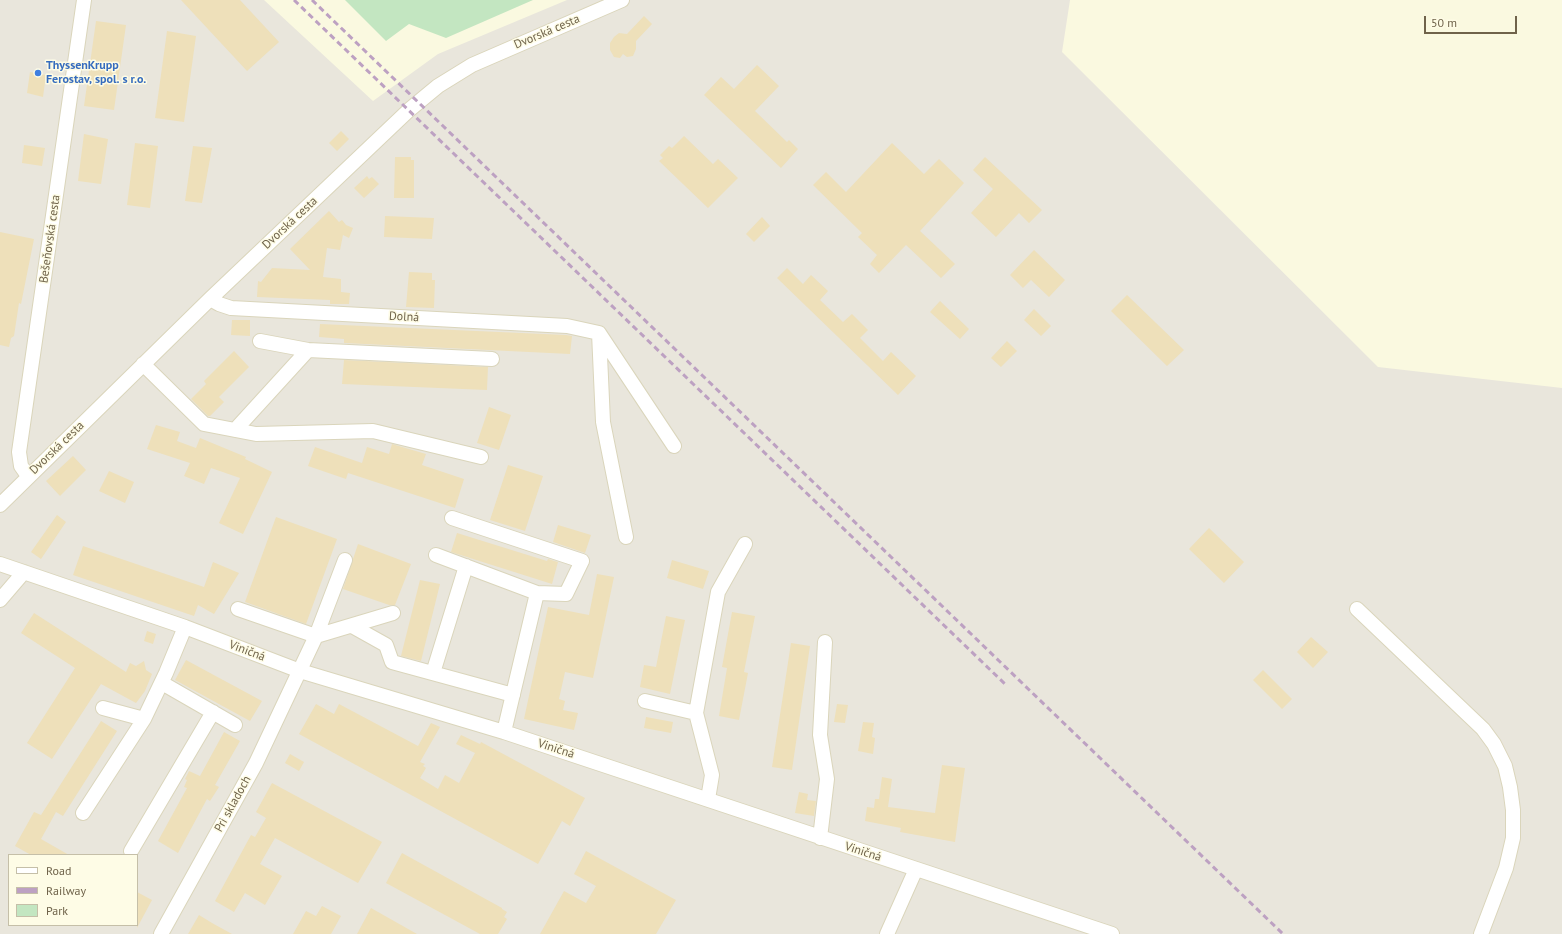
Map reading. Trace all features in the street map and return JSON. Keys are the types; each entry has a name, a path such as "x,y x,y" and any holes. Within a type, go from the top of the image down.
{"street":[{"name":"Bešeňovská cesta","path":"28,476 21,466 19,452 84,0"},
{"name":"Dvorská cesta","path":"0,505 210,299 409,110 438,86 478,62 622,0"},
{"name":"Dolná","path":"210,299 231,308 566,326 599,333"},
{"path":"599,333 674,446"},
{"path":"599,333 603,422 626,537"},
{"path":"260,341 308,350 492,359"},
{"path":"235,430 308,350"},
{"path":"143,364 204,424 256,434 373,431 481,457"},
{"path":"436,555 537,593 566,594 582,561 452,518"},
{"path":"708,799 712,775 696,713 718,592 745,544"},
{"name":"Pri skladoch","path":"161,934 256,763 316,636 345,560"},
{"name":"Viničná","path":"0,564 185,627 300,671 504,732 1112,934"},
{"path":"433,673 466,566"},
{"path":"0,600 24,572"},
{"path":"504,732 537,593"},
{"path":"238,609 316,636 393,613"},
{"path":"1357,609 1483,728 1494,744 1505,766 1513,810 1513,838 1506,868 1481,934"},
{"path":"352,626 386,645 392,662 513,695"},
{"path":"83,813 144,719 162,682 185,627"},
{"path":"820,838 827,779 820,736 825,642"},
{"path":"162,682 235,725"},
{"path":"645,701 696,713"},
{"path":"103,708 144,719"},
{"path":"131,851 213,712"},
{"path":"888,934 916,869"}],"shaded area":[{"path":"0,0 264,0 373,101 438,54 567,0 1070,0 1062,52 1378,367 1562,388 1562,934 0,934"}],"green space":[{"path":"345,0 533,0 446,38 409,24 386,41"}],"building":[{"path":"181,0 240,0 279,42 247,71"},
{"path":"644,16 652,24 636,41 636,49 633,56 627,57 623,54 620,58 614,57 610,50 610,43 614,37 619,33 627,34"},
{"path":"96,21 126,25 114,110 84,106"},
{"path":"167,31 196,36 184,122 155,118"},
{"path":"757,65 779,86 755,111 787,142 789,140 798,149 781,168 704,95 721,77 734,89"},
{"path":"30,72 46,75 43,97 27,93"},
{"path":"341,131 349,139 337,151 329,143"},
{"path":"84,134 108,139 101,184 78,181"},
{"path":"684,136 713,164 718,159 738,178 708,208 659,161 663,158 660,155 669,146 672,148"},
{"path":"135,143 158,146 150,208 127,205"},
{"path":"892,143 924,174 939,159 964,183 920,231 955,264 941,278 906,245 879,273 870,264 877,255 858,237 862,233 813,185 826,172 846,192"},
{"path":"24,145 45,148 42,166 22,163"},
{"path":"193,146 212,148 202,203 185,201"},
{"path":"395,157 411,157 411,160 414,160 414,198 394,198"},
{"path":"985,157 1042,210 1029,223 1019,213 996,237 971,213 993,189 973,170"},
{"path":"367,176 369,179 372,177 379,184 364,198 354,188"},
{"path":"329,211 339,222 342,220 346,225 353,228 349,238 343,235 340,250 327,248 323,277 341,279 341,292 350,293 349,304 330,304 330,300 257,297 258,281 261,282 272,268 310,270 290,249"},
{"path":"385,216 434,218 432,239 384,237"},
{"path":"762,217 770,226 754,242 746,234"},
{"path":"0,232 34,239 21,304 19,303 14,336 11,338 9,347 0,345"},
{"path":"1034,250 1065,280 1049,297 1031,280 1023,288 1010,275"},
{"path":"787,268 803,284 811,275 828,291 820,300 843,322 852,314 868,330 860,338 883,361 891,352 916,376 898,395 777,278"},
{"path":"409,272 432,273 432,280 435,280 434,308 406,307"},
{"path":"1127,295 1184,350 1167,366 1111,311"},
{"path":"940,301 969,329 960,339 930,312"},
{"path":"1034,309 1051,326 1041,336 1024,320"},
{"path":"232,320 250,320 250,336 231,335"},
{"path":"320,324 572,336 570,354 344,343 344,339 319,337"},
{"path":"1007,341 1017,351 1001,367 991,358"},
{"path":"234,351 249,367 219,397 224,402 210,416 208,416 191,399 206,384 204,381"},
{"path":"344,360 488,367 487,390 342,384"},
{"path":"489,407 511,415 499,450 477,443"},
{"path":"156,425 180,432 177,441 196,448 200,438 246,457 245,459 272,472 243,534 219,523 240,478 211,468 204,484 184,476 190,463 147,449"},
{"path":"392,444 426,454 422,465 464,479 455,508 348,473 346,479 308,466 315,447 362,463 367,447 389,454"},
{"path":"73,456 86,470 60,496 46,481"},
{"path":"508,465 543,476 525,531 490,520"},
{"path":"109,471 134,482 125,503 99,491"},
{"path":"57,515 66,522 41,559 31,552"},
{"path":"276,517 337,539 306,624 245,602"},
{"path":"558,525 591,535 585,553 553,542"},
{"path":"1209,528 1244,562 1224,583 1189,549"},
{"path":"457,533 547,561 548,559 558,562 552,584 451,552"},
{"path":"358,544 411,564 395,605 389,605 343,589"},
{"path":"83,546 204,587 213,562 239,573 214,614 198,605 194,616 73,575"},
{"path":"672,560 709,571 703,589 667,578"},
{"path":"597,574 614,577 593,678 565,672 559,699 565,701 563,710 578,713 574,730 524,719 548,607 589,615"},
{"path":"420,580 440,584 421,661 401,656"},
{"path":"732,612 755,616 744,672 748,673 739,720 719,716 727,668 722,667"},
{"path":"34,613 126,672 130,663 136,666 144,661 146,670 152,674 145,691 136,703 101,684 52,759 27,743 75,668 21,633"},
{"path":"666,616 685,620 670,694 640,687 644,665 656,667"},
{"path":"147,631 156,634 153,644 144,641"},
{"path":"1311,637 1328,652 1313,668 1297,652"},
{"path":"791,643 810,646 792,770 772,767"},
{"path":"186,660 262,701 250,721 175,680"},
{"path":"1263,670 1292,699 1282,709 1253,680"},
{"path":"316,704 334,714 339,704 418,746 431,723 440,727 420,762 425,764 423,766 426,768 420,778 438,789 445,775 459,783 475,753 456,744 461,735 480,744 481,742 585,798 570,826 562,821 538,864 299,734"},
{"path":"837,704 848,705 845,723 834,722"},
{"path":"646,717 673,722 671,733 644,728"},
{"path":"101,721 117,731 63,816 56,812 41,839 67,854 29,854 15,846 34,812 41,815"},
{"path":"863,722 874,723 872,737 875,738 873,754 858,751"},
{"path":"224,732 240,741 215,785 219,787 210,801 207,799 178,853 158,841 187,788 184,787 187,780 185,779 189,771 200,776"},
{"path":"290,754 304,762 299,771 285,763"},
{"path":"942,765 965,768 955,842 900,832 901,828 865,821 867,807 874,808 875,799 879,799 882,777 892,779 888,807 935,813"},
{"path":"272,783 382,842 358,883 275,838 260,864 282,876 265,905 245,893 234,912 215,901 251,835 255,837 266,818 256,812"},
{"path":"799,792 808,794 807,800 816,801 814,816 795,813"},
{"path":"586,851 676,900 656,934 540,934 564,891 586,903 596,886 574,874"},
{"path":"402,853 507,912 504,917 507,919 498,934 480,934 386,883"},
{"path":"138,893 152,900 137,928 138,926"},
{"path":"322,906 341,916 331,934 293,934 306,911 316,916"},
{"path":"371,908 417,934 357,934"},
{"path":"199,915 212,923 232,934 188,934"}],"railway":[{"path":"294,0 1005,684"},
{"path":"312,0 1283,934"}],"place":[{"name":"ThyssenKrupp Ferostav, spol. s r.o.","path":"38,73"}]}
